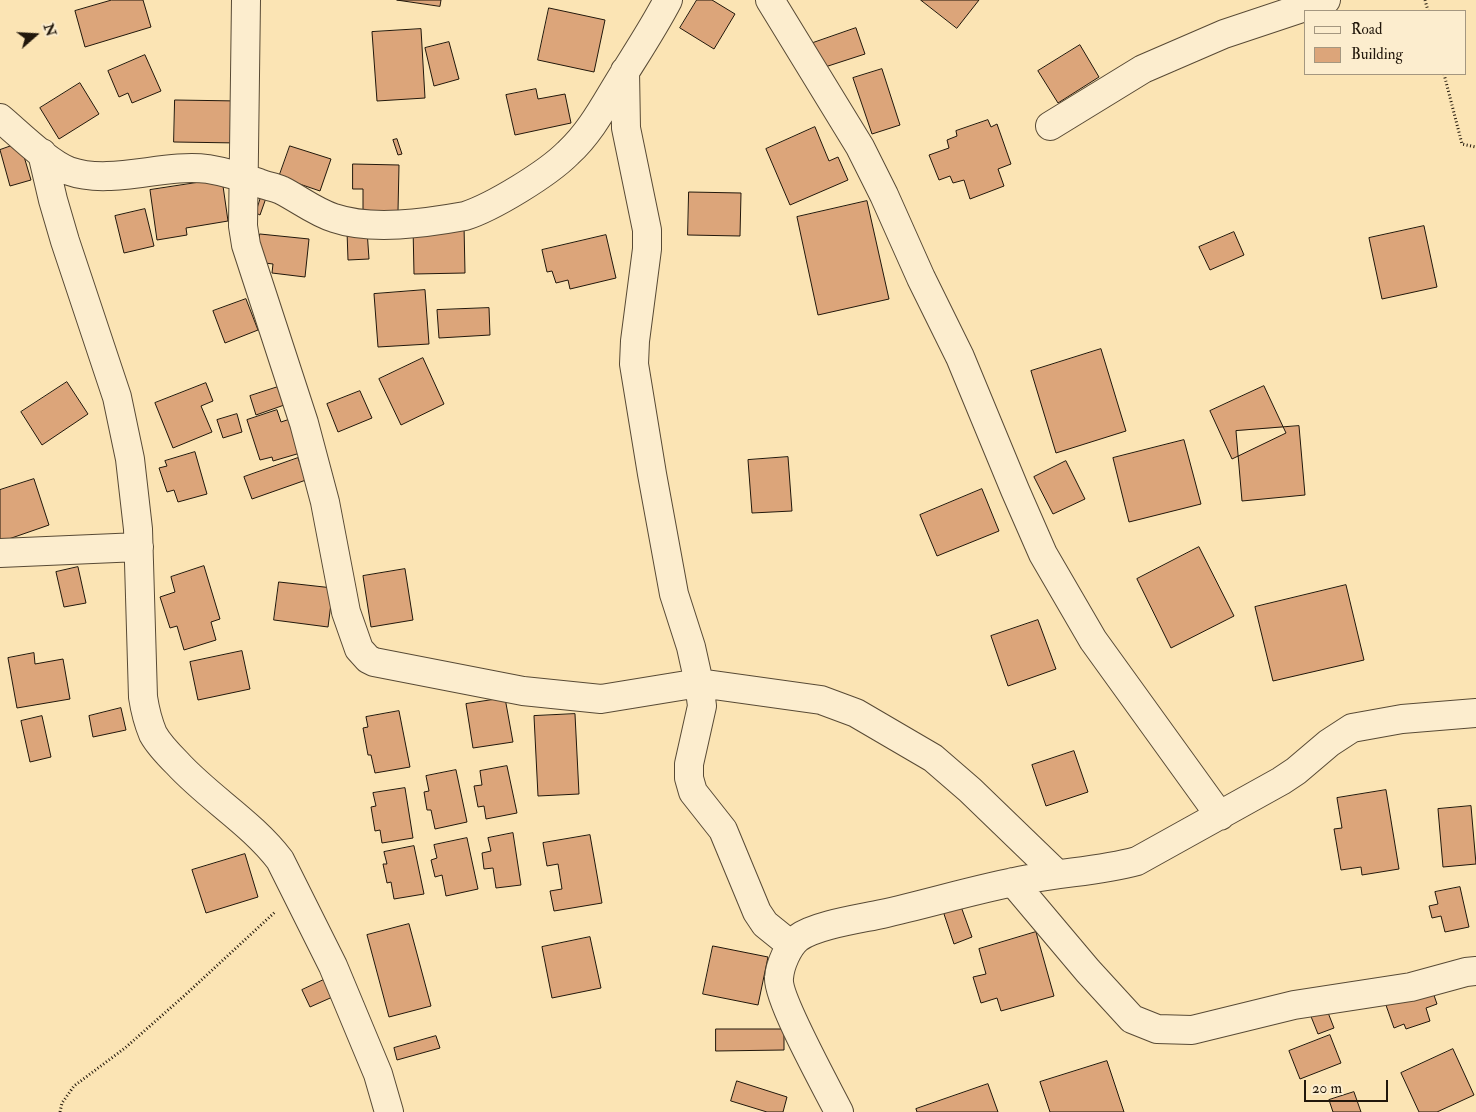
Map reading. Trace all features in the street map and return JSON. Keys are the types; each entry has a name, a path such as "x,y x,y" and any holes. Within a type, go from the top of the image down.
{"street":[{"path":"246,0 243,226 246,245 304,423 324,502 346,612 363,654 374,662 523,691 601,699 699,683 821,700 856,713 933,758 970,790 1056,874"},
{"path":"0,118 42,153 67,170 79,174 132,174 186,168 207,169 244,177 279,189 316,211 352,223 382,226 465,216 477,212 518,188 568,153 592,126 625,71 641,49 668,0"},
{"path":"770,0 860,146 960,357 1014,490 1043,554 1093,640 1220,816"},
{"path":"1050,126 1143,69 1280,8 1326,0"},
{"path":"625,71 626,128 647,230 647,249 635,341 634,364 674,594 691,647 702,706 689,764 690,786 723,830 757,912 765,924 791,945"},
{"path":"42,153 52,200 117,397 130,459 139,547 142,697 147,717 153,733 162,747 192,779 270,846 280,860 333,966 378,1074 389,1112"},
{"path":"0,553 139,547"},
{"path":"839,1112 783,996 778,980 791,945 796,939 807,932 1013,882 1118,866 1137,861 1296,772 1329,743 1352,728 1402,719 1476,712"},
{"path":"1013,882 1088,971 1132,1019 1157,1029 1192,1030 1294,1005 1411,987 1476,971"}],"path":[{"path":"1444,75 1462,144 1476,147"},
{"path":"60,1112 62,1103 74,1086 125,1048 296,893"}],"building":[{"path":"112,0 143,0 151,27 85,47 75,11"},
{"path":"397,0 441,0 440,6"},
{"path":"697,0 712,0 735,14 714,49 680,28"},
{"path":"921,0 979,0 957,28"},
{"path":"549,8 605,20 594,72 538,60"},
{"path":"856,28 865,54 822,68 813,43"},
{"path":"421,29 425,98 377,101 372,32"},
{"path":"449,42 459,79 434,86 425,48"},
{"path":"1080,45 1099,77 1058,103 1038,71"},
{"path":"145,55 161,91 132,103 128,93 119,97 108,71"},
{"path":"882,69 900,125 872,134 853,78"},
{"path":"80,83 99,114 59,139 40,108"},
{"path":"536,89 538,99 565,94 571,123 515,135 506,95"},
{"path":"175,100 239,101 239,143 174,142"},
{"path":"988,120 991,127 997,124 1011,164 998,169 1004,186 970,199 964,180 953,183 950,176 939,180 929,155 949,148 947,140 957,136 956,131"},
{"path":"815,127 829,161 838,157 848,180 790,205 766,149"},
{"path":"397,139 402,154 398,155 393,140"},
{"path":"20,143 31,180 10,186 0,150"},
{"path":"290,146 331,159 320,191 279,177"},
{"path":"353,164 399,165 398,211 363,211 363,189 353,189"},
{"path":"222,179 228,221 186,228 187,235 157,240 150,190"},
{"path":"689,192 741,193 740,236 688,235"},
{"path":"261,197 266,198 260,215 256,213"},
{"path":"867,201 889,299 818,315 797,217"},
{"path":"145,209 154,246 124,253 115,216"},
{"path":"464,225 465,273 414,274 413,226"},
{"path":"1424,226 1437,287 1382,299 1369,238"},
{"path":"367,230 369,259 348,260 347,231"},
{"path":"1234,232 1244,255 1210,270 1199,247"},
{"path":"260,234 309,239 305,277 272,273 273,264 257,262"},
{"path":"606,235 616,278 570,289 568,280 556,283 552,271 547,272 542,250"},
{"path":"425,290 429,344 378,347 374,294"},
{"path":"246,299 258,330 225,343 213,311"},
{"path":"489,308 490,335 439,338 437,310"},
{"path":"1101,349 1126,431 1056,453 1031,371"},
{"path":"423,358 444,404 401,425 379,379"},
{"path":"67,382 88,414 42,445 21,412"},
{"path":"206,383 213,401 201,406 212,432 173,448 155,403"},
{"path":"281,386 287,404 256,415 250,396"},
{"path":"1264,386 1286,433 1232,459 1210,411"},
{"path":"360,391 372,418 338,432 327,404"},
{"path":"277,410 281,422 296,417 307,451 273,461 272,457 260,460 247,420"},
{"path":"237,414 242,432 223,438 217,420"},
{"path":"1299,426 1305,495 1242,501 1236,431"},
{"path":"1184,440 1201,504 1129,522 1113,458"},
{"path":"195,452 207,494 178,502 174,490 167,492 159,468 167,466 165,461"},
{"path":"788,457 792,511 752,513 748,460"},
{"path":"298,458 306,480 252,499 244,477"},
{"path":"1066,461 1085,499 1053,514 1034,477"},
{"path":"34,479 49,525 0,542 0,490"},
{"path":"982,489 999,531 937,556 920,515"},
{"path":"1199,547 1234,616 1171,648 1137,579"},
{"path":"204,566 220,619 211,622 216,640 184,650 177,626 170,628 160,597 175,592 171,577"},
{"path":"78,567 86,603 64,607 56,572"},
{"path":"405,569 413,620 371,627 363,576"},
{"path":"279,582 333,588 328,627 274,620"},
{"path":"1346,585 1364,660 1273,681 1255,607"},
{"path":"1038,620 1056,669 1008,686 991,636"},
{"path":"242,651 250,689 198,700 190,662"},
{"path":"34,653 35,664 63,659 70,699 17,708 8,658"},
{"path":"505,698 513,742 473,748 466,704"},
{"path":"121,708 126,730 93,737 89,716"},
{"path":"399,711 410,767 375,773 371,755 368,755 363,728 368,727 366,717"},
{"path":"575,714 579,794 538,796 534,716"},
{"path":"42,716 51,757 30,762 21,721"},
{"path":"1074,751 1088,792 1046,806 1032,765"},
{"path":"507,766 517,813 486,819 484,806 478,807 474,786 482,785 480,771"},
{"path":"456,770 467,822 435,829 431,810 427,810 424,792 429,791 426,776"},
{"path":"405,788 413,838 382,843 380,830 375,831 371,807 376,806 373,793"},
{"path":"1386,790 1399,869 1362,875 1361,867 1341,870 1334,829 1342,828 1337,798"},
{"path":"1471,806 1476,864 1443,867 1438,809"},
{"path":"513,833 521,885 496,888 493,868 484,869 482,853 491,851 488,838"},
{"path":"590,835 602,903 554,911 550,891 562,889 558,864 547,866 543,843"},
{"path":"467,838 478,889 446,896 442,875 435,877 431,860 437,858 434,845"},
{"path":"414,846 424,894 394,899 391,882 387,883 383,864 387,864 384,852"},
{"path":"245,854 258,897 206,913 192,870"},
{"path":"1460,887 1469,927 1445,932 1441,916 1432,918 1429,906 1438,904 1435,892"},
{"path":"959,901 972,937 954,944 942,908"},
{"path":"409,924 431,1006 389,1017 367,935"},
{"path":"1036,932 1054,996 1001,1011 997,998 981,1003 973,977 986,974 979,949"},
{"path":"590,937 601,988 552,998 542,947"},
{"path":"713,946 768,957 758,1005 703,994"},
{"path":"1427,975 1437,1004 1426,1008 1430,1021 1406,1029 1404,1024 1394,1028 1381,991"},
{"path":"330,977 337,995 310,1007 302,990"},
{"path":"1320,992 1334,1028 1318,1034 1304,999"},
{"path":"716,1029 784,1029 784,1050 716,1051"},
{"path":"1330,1035 1341,1063 1300,1079 1289,1051"},
{"path":"436,1036 440,1048 397,1060 394,1048"},
{"path":"1453,1049 1474,1095 1437,1112 1419,1112 1401,1073"},
{"path":"1107,1061 1124,1112 1050,1112 1040,1082"},
{"path":"737,1081 787,1097 783,1112 767,1112 731,1101"},
{"path":"988,1084 998,1112 917,1112 916,1109"},
{"path":"1354,1092 1361,1112 1333,1112 1329,1100"}]}
